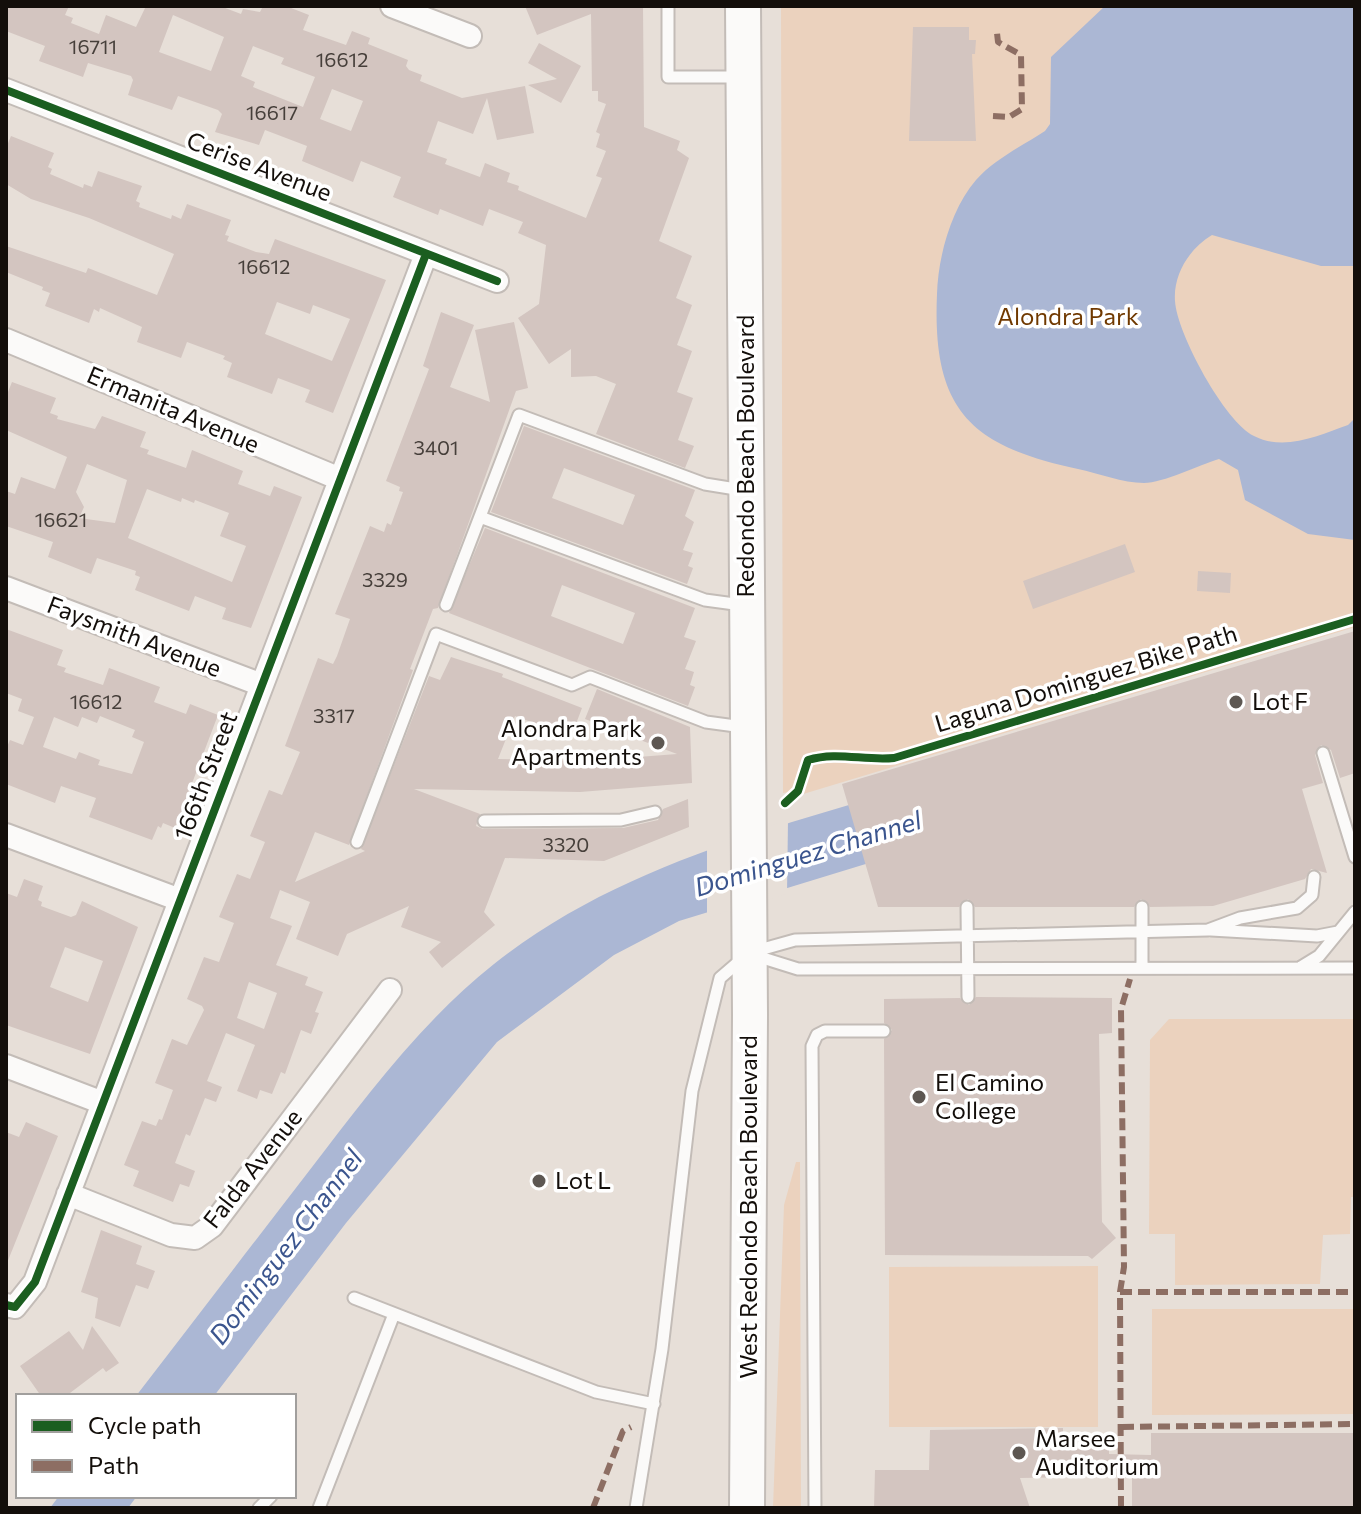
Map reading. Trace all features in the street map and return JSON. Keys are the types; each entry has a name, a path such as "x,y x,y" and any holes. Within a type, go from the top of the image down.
{"main road":[{"name":"Redondo Beach Boulevard","path":"743,6 749,906"},
{"name":"West Redondo Beach Boulevard","path":"747,1508 749,906"}],"street":[{"path":"392,6 470,36"},
{"name":"Cerise Avenue","path":"6,90 497,281"},
{"name":"166th Street","path":"11,1306 35,1282 426,254"},
{"name":"Ermanita Avenue","path":"6,340 340,479"},
{"name":"Faysmith Avenue","path":"6,588 262,685"},
{"path":"6,835 180,900"},
{"name":"Falda Avenue","path":"68,1194 171,1235 195,1238 212,1226 390,990"},
{"path":"6,1066 103,1103"}],"lane":[{"path":"668,6 668,77 743,77"},
{"path":"446,605 519,415 705,484 746,491"},
{"path":"480,517 705,600 747,606"},
{"path":"357,842 436,634 572,685 590,677 706,722 748,727"},
{"path":"1323,753 1355,857"},
{"path":"484,821 621,820 655,812"},
{"path":"1208,930 1240,918 1297,908 1312,895 1314,877"},
{"path":"967,907 968,997"},
{"path":"1142,907 1142,967"},
{"path":"1300,967 1319,956 1355,912"},
{"path":"636,1508 654,1404 692,1091 720,978 749,953 795,940 1142,930 1317,936 1338,932"},
{"path":"749,953 798,969 1355,968"},
{"path":"815,1508 812,1046 817,1035 825,1031 884,1031"},
{"path":"354,1298 596,1392 654,1404"},
{"path":"319,1508 394,1314"}],"green space":[{"name":"Alondra Park","path":"781,6 1355,6 1355,627 800,795 794,791 783,793"},
{"path":"1169,1019 1355,1019 1355,1197 1351,1197 1350,1234 1323,1235 1320,1284 1175,1285 1175,1234 1149,1234 1150,1040"},
{"path":"796,1162 800,1162 801,1508 773,1508 784,1205"},
{"path":"1098,1266 1098,1427 889,1427 889,1267"},
{"path":"1152,1309 1355,1309 1355,1414 1152,1415"}],"water":[{"path":"1105,6 1352,6 1355,9 1355,266 1321,266 1212,235 1184,263 1177,281 1175,301 1184,334 1204,376 1230,414 1254,436 1278,442 1302,440 1348,425 1355,418 1355,540 1308,534 1245,500 1238,470 1219,459 1171,477 1144,483 1119,480 1040,460 984,434 965,416 951,394 942,367 937,334 937,294 943,249 953,219 967,192 983,172 1045,131 1050,124 1051,57"},
{"name":"Dominguez Channel","path":"879,796 882,859 679,921 614,955 497,1042 346,1223 216,1394 138,1394 351,1116 418,1036 467,987 537,933 582,906 678,862"},
{"path":"58,1498 136,1498 128,1508 50,1508"}],"pier":[{"path":"788,820 787,894 707,917 707,847"}],"building":[{"path":"6,6 69,6 65,15 73,18 71,23 99,34 106,15 136,27 146,6 220,6 241,14 243,9 260,12 263,6 286,6 309,15 303,30 346,45 352,31 370,38 368,44 408,60 406,66 409,70 422,75 420,81 462,98 525,86 534,133 497,140 487,98 473,134 438,121 427,152 447,159 445,164 480,177 485,163 510,173 507,182 519,186 518,190 586,218 602,178 596,176 606,151 596,147 600,134 596,132 606,104 598,101 598,91 592,91 591,14 537,35 525,6 643,6 644,127 680,141 677,150 689,158 659,241 692,256 676,298 692,305 677,345 692,351 677,392 693,398 678,440 694,446 685,468 596,434 616,384 596,376 571,377 571,349 549,364 518,318 539,304 546,245 518,233 523,222 489,209 483,226 440,209 438,215 393,197 401,177 361,161 353,182 302,161 307,146 265,130 259,145 215,132 222,114 218,110 178,96 172,110 128,95 133,80 131,76 88,63 83,77 39,61 45,46 6,31","holes":["173,15 224,37 211,71 159,52","253,46 284,58 281,64 315,77 303,107 253,87 255,82 241,76","332,89 363,101 351,131 320,119"]},
{"path":"913,27 969,27 969,40 976,40 975,54 972,54 976,141 909,141"},
{"path":"539,43 581,66 561,103 528,85 557,79 528,63"},
{"path":"11,136 54,153 48,167 52,169 50,174 83,188 84,184 92,187 98,171 142,186 136,201 140,203 139,207 171,219 172,215 181,219 187,204 231,220 225,235 229,236 227,241 256,252 269,254 275,239 386,280 333,413 305,402 310,390 278,378 272,394 227,377 232,363 223,359 225,356 187,342 181,358 137,342 142,327 100,308 99,312 94,309 89,323 45,306 50,293 6,272 6,246 86,273 88,268 157,295 174,254 89,218 31,199 6,184 6,148","holes":["277,302 310,314 313,305 350,319 332,361 265,334"]},
{"path":"441,312 474,325 450,387 490,402 475,330 514,322 528,388 516,391 438,608 433,609 410,669 413,670 349,845 315,832 295,882 365,851 361,849 429,676 440,680 451,657 503,674 502,677 582,708 571,737 515,716 498,759 637,762 625,758 677,754 585,719 597,689 690,727 692,783 580,792 414,789 480,814 476,826 483,829 623,828 658,820 663,809 688,799 689,827 604,861 505,858 484,912 495,925 442,968 429,952 441,942 401,927 409,906 347,934 338,956 296,939 310,902 280,890 270,918 292,926 276,965 308,977 305,985 323,992 315,1012 319,1013 311,1034 301,1030 285,1074 281,1072 272,1094 260,1090 257,1099 237,1091 255,1045 226,1033 207,1081 222,1087 216,1102 205,1098 190,1136 186,1134 175,1163 195,1171 189,1187 180,1184 173,1202 133,1186 139,1171 124,1165 142,1121 156,1126 159,1119 162,1120 173,1090 155,1083 172,1039 187,1045 204,1010 187,999 204,957 219,962 234,923 219,917 237,874 250,879 265,842 250,836 269,790 282,795 300,752 285,746 318,658 333,664 337,656 350,619 335,614 370,526 384,532 387,523 391,525 403,492 399,491 400,487 386,481 429,369 423,366","holes":["249,982 277,993 264,1029 237,1018"]},
{"path":"12,382 56,398 50,413 58,416 57,419 95,429 102,416 146,432 140,447 149,450 147,454 186,468 192,450 243,471 238,484 270,496 274,486 302,497 251,628 222,619 226,608 195,596 189,611 135,590 140,577 135,575 136,571 97,558 91,574 48,557 53,542 6,526 6,491 15,494 21,477 55,489 67,457 6,430 6,397","holes":["87,464 127,480 115,523 79,518 84,507 76,492","147,489 181,502 182,498 194,503 195,500 229,513 220,536 246,546 232,582 128,538"]},
{"path":"524,426 695,490 685,516 694,522 683,550 693,553 688,566 693,568 687,584 491,512","holes":["564,468 635,495 623,525 552,498"]},
{"path":"485,528 695,608 684,637 696,641 685,669 694,672 690,685 695,687 688,706 449,613","holes":["562,585 635,613 623,644 551,616"]},
{"path":"1125,544 1135,572 1033,609 1023,581"},
{"path":"1198,571 1231,573 1230,593 1197,591"},
{"path":"6,629 63,650 57,665 66,668 64,672 103,685 109,668 160,687 154,702 186,714 190,704 218,715 175,828 163,823 161,828 158,826 152,840 89,817 96,798 61,786 55,803 6,784 6,749 10,740 23,745 34,717 18,711 22,699 6,693","holes":["100,716 135,730 132,737 144,742 132,774 98,765 100,760 79,752 76,759 43,747 54,717 78,727 82,717 97,723"]},
{"name":"Lot F","path":"1355,631 1355,773 1340,778 1331,750 1321,745 1315,755 1323,783 1302,789 1327,873 1311,869 1305,879 1213,906 1150,907 1141,899 1134,907 975,907 968,899 959,907 878,907 842,784"},
{"path":"24,879 43,886 38,900 42,902 41,906 71,917 76,915 82,901 138,927 90,1054 6,1025 6,893 17,897","holes":["65,947 103,961 88,1002 50,987"]},
{"path":"976,997 1112,998 1112,1033 1099,1034 1102,1222 1116,1238 1092,1259 1088,1256 885,1255 884,1039 892,1030 884,1023 884,999 960,998 969,1005"},
{"path":"26,1122 58,1136 7,1263 6,1132 19,1137"},
{"path":"101,1230 142,1246 136,1264 155,1271 148,1289 136,1285 120,1327 95,1318 98,1298 81,1292"},
{"path":"92,1326 119,1363 106,1372 103,1368 69,1394 40,1394 20,1366 69,1331 83,1350"},
{"path":"1063,1428 1063,1436 1109,1435 1109,1454 1151,1455 1151,1433 1355,1433 1355,1508 1132,1508 1132,1476 1020,1478 1030,1508 874,1508 875,1470 929,1470 930,1430"}],"marked path":[{"path":"993,116 1009,117 1022,109 1021,55 998,42 997,33"},
{"path":"1121,1508 1120,1292 1124,1267 1121,1009 1130,979"},
{"path":"1120,1292 1355,1292"},
{"path":"1122,1427 1355,1424"},
{"path":"593,1508 623,1431 631,1427"}],"cycle path":[{"path":"6,90 497,281"},
{"path":"6,1305 15,1307 35,1282 426,254"},
{"name":"Laguna Dominguez Bike Path","path":"785,803 798,791 808,760 829,756 894,758 1355,619"}],"place":[{"name":"Lot F","path":"1236,702"},
{"name":"Alondra Park Apartments","path":"658,743"},
{"name":"El Camino College","path":"919,1097"},
{"name":"Lot L","path":"539,1181"},
{"name":"Marsee Auditorium","path":"1019,1453"}]}
